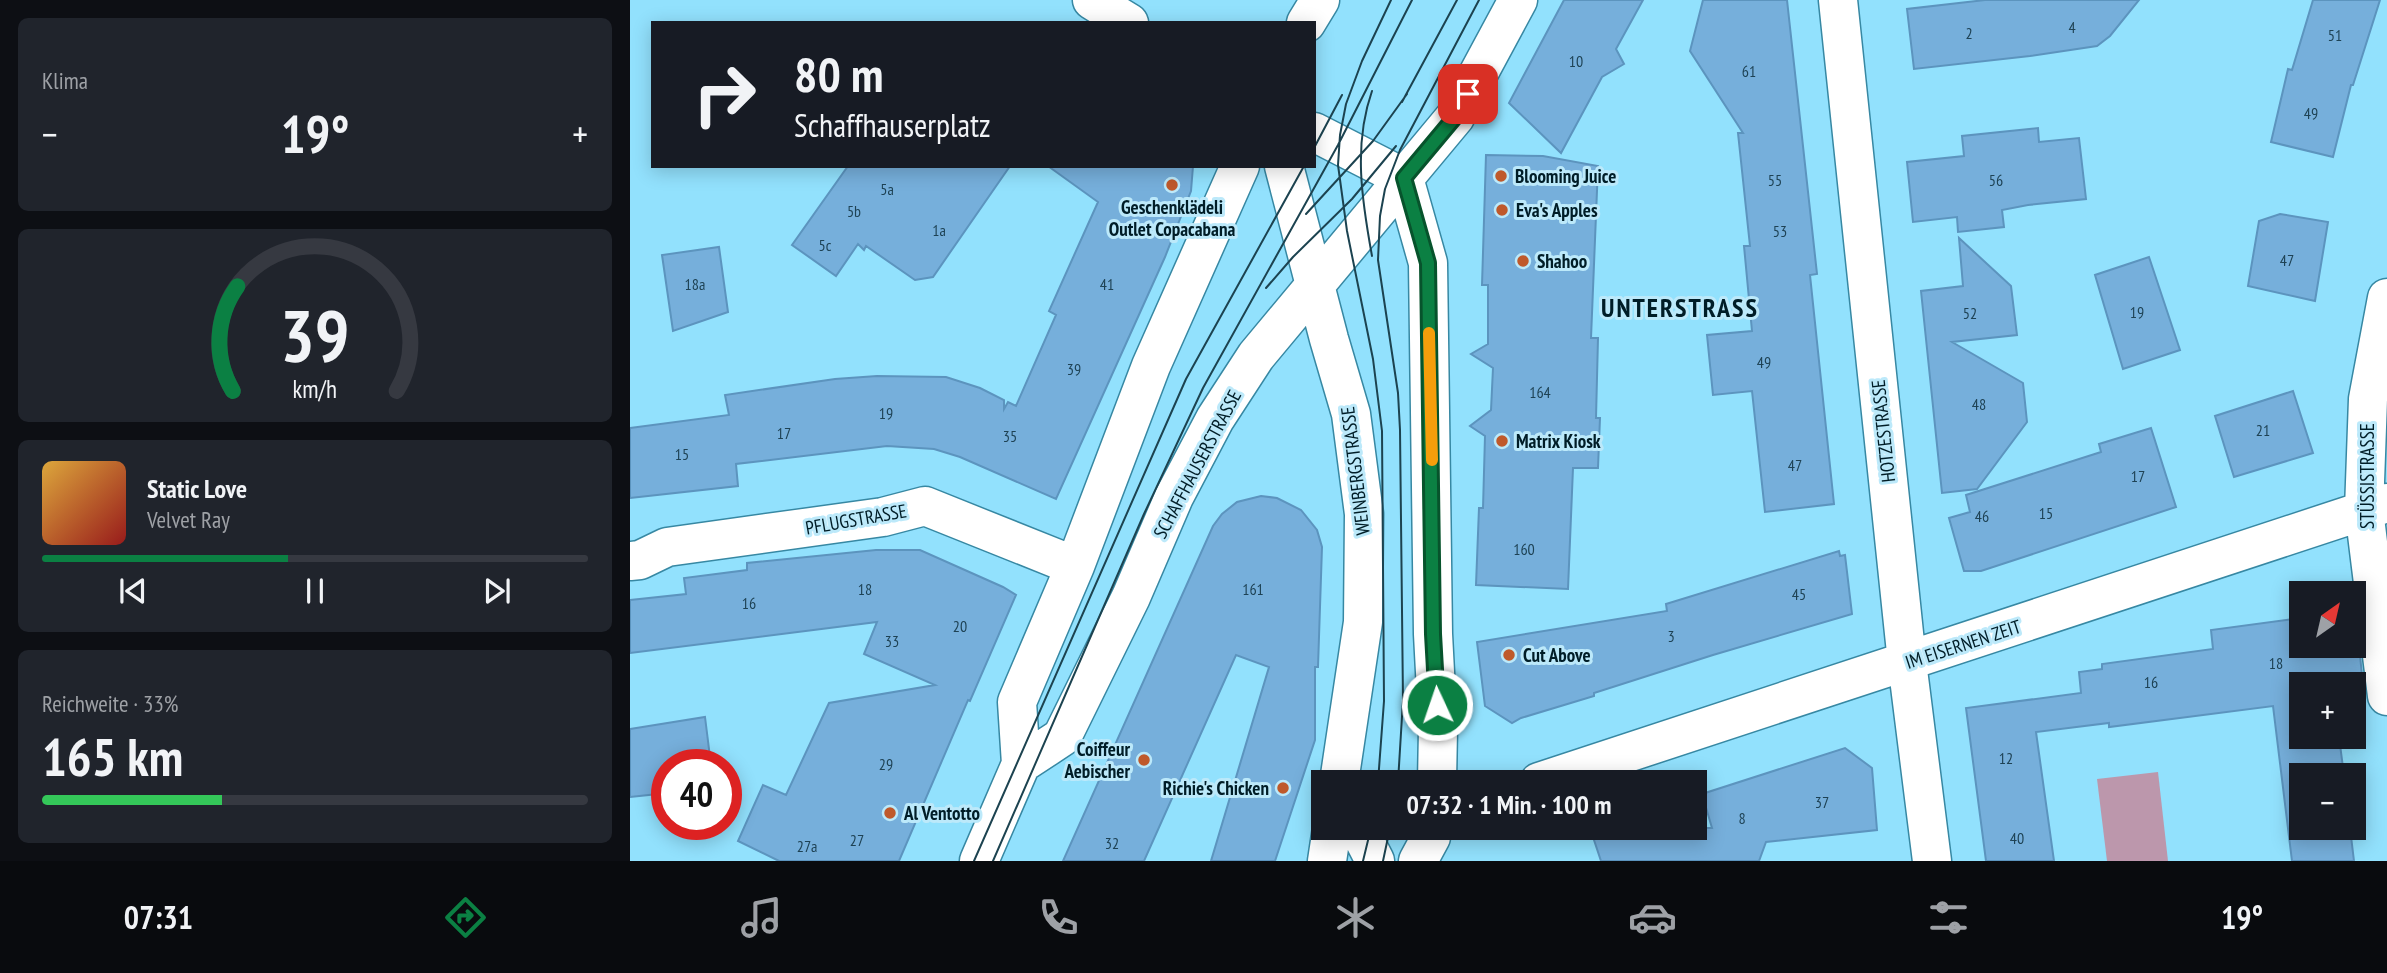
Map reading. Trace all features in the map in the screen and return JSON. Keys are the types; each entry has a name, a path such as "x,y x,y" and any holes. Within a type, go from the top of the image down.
{"street":[{"path":"1092,0 1126,21"},
{"path":"1307,21 1320,0"},
{"name":"SCHAFFHAUSERSTRASSE","path":"1021,764 1062,737 1131,597 1174,497 1215,419 1260,350 1455,117 1518,0"},
{"name":"HOTZESTRASSE","path":"1838,0 1907,662 1933,861"},
{"path":"1316,133 1404,178 1428,263 1437,770"},
{"path":"979,861 1021,764 1017,702 1075,566 1151,366 1239,168"},
{"name":"WEINBERGSTRASSE","path":"1285,168 1351,414 1364,514 1363,622 1341,770"},
{"name":"STÜSSISTRASSE","path":"2387,298 2368,398 2387,696"},
{"name":"PFLUGSTRASSE","path":"630,561 640,560 667,547 883,517 925,506 1075,566"},
{"name":"IM EISERNEN ZEIT","path":"1577,770 2375,507"},
{"path":"1328,861 1331,840"},
{"path":"1365,840 1376,861"},
{"path":"1418,861 1429,840"}],"shaded area":[{"path":"2158,772 2168,861 2107,861 2097,779"}],"building":[{"path":"1564,0 1643,0 1616,49 1624,64 1602,77 1561,153 1509,103"},
{"path":"1703,0 1787,0 1817,274 1810,275 1834,504 1765,512 1752,391 1713,395 1707,335 1752,331 1744,246 1750,246 1738,133 1743,133 1690,51"},
{"path":"1985,0 2139,0 2110,36 2097,46 1914,69 1907,9"},
{"path":"2313,0 2380,0 2351,85 2333,157 2271,142 2288,69 2292,70"},
{"path":"2038,128 2039,142 2079,138 2086,199 2002,210 2004,227 1958,232 1957,217 1913,222 1907,162 1964,156 1962,136"},
{"path":"1486,155 1543,156 1598,166 1591,338 1598,338 1598,468 1573,468 1568,589 1476,585 1479,508 1483,508 1485,436 1470,426 1491,410 1493,368 1471,354 1488,344 1488,285 1482,285"},
{"path":"847,168 1009,168 933,277 915,280 866,246 864,250 858,244 836,276 792,245"},
{"path":"1051,168 1193,168 1191,191 1165,257 1056,499 960,457 934,449 887,446 736,464 738,486 630,498 630,428 729,415 725,395 835,379 877,376 946,377 980,388 1004,400 1004,409 1008,402 1016,406 1056,315 1049,311 1098,202"},
{"path":"2280,214 2328,222 2315,301 2248,286 2259,221"},
{"path":"1959,238 2011,286 2017,335 1952,342 2023,383 2027,422 1977,489 1942,493 1921,291 1963,286"},
{"path":"719,247 728,312 673,331 662,255"},
{"path":"2149,257 2180,350 2123,369 2095,275"},
{"path":"2293,391 2313,453 2234,477 2215,416"},
{"path":"2151,428 2176,507 1981,571 1964,571 1949,518 1970,512 1966,495 2101,452 2099,444"},
{"path":"1261,496 1277,498 1301,510 1317,530 1322,547 1318,667 1315,667 1315,740 1275,861 1211,861 1269,667 1236,655 1144,861 1063,861 1213,526 1222,514 1237,502"},
{"path":"876,550 920,550 1016,595 899,861 779,861 738,841 742,840 742,832 763,785 786,795 829,703 935,685 864,654 877,622 630,653 630,600 686,594 684,578 747,570 747,563"},
{"path":"1839,551 1840,556 1845,555 1852,614 1594,693 1594,696 1512,723 1485,706 1477,642 1667,611 1666,604"},
{"path":"2289,620 2289,658 2360,658 2362,672 2289,672 2289,749 2341,749 2342,763 2289,763 2289,837 2273,706 2109,727 2109,723 2036,732 2054,861 1986,861 1966,708 2081,693 2079,672 2102,669 2102,664 2213,649 2211,630"},
{"path":"705,717 709,749 651,749 651,795 630,797 630,729"},
{"path":"1845,748 1872,768 1877,830 1766,842 1759,861 1601,861 1594,840 1707,840 1707,828 1712,828 1707,811 1707,792"},
{"path":"2289,840 2351,840 2354,861 2292,861"}],"tram line":[{"path":"1379,770 1384,701 1382,431 1373,359 1347,231 1338,165 1346,104 1362,61 1391,0"},
{"path":"993,861 1144,514 1203,388 1338,145 1412,0"},
{"path":"1402,102 1457,0"},
{"path":"1399,770 1403,700 1400,430 1398,393 1378,260 1380,216 1385,189 1400,150 1479,0"},
{"path":"1372,91 1366,111 1361,152 1365,215 1372,256"},
{"path":"1306,214 1373,141 1407,94"},
{"path":"1316,144 1342,95"},
{"path":"1266,288 1293,257 1352,199 1396,146"},
{"path":"974,861 1186,379 1303,168"},
{"path":"1363,861 1368,840"},
{"path":"1383,861 1387,840"}],"slow traffic":[{"path":"1429,333 1432,460"}],"place":[{"name":"Blooming Juice","path":"1501,176"},
{"name":"Geschenklädeli Outlet Copacabana","path":"1172,185"},
{"name":"Eva's Apples","path":"1502,210"},
{"name":"Shahoo","path":"1523,261"},
{"name":"Matrix Kiosk","path":"1502,441"},
{"name":"Cut Above","path":"1509,655"},
{"name":"Coiffeur Aebischer","path":"1144,760"},
{"name":"Richie's Chicken","path":"1283,788"},
{"name":"Al Ventotto","path":"890,813"}],"district":[{"name":"UNTERSTRASS","path":"1680,308"}],"route":[{"path":"1437,705 1433,634 1428,263 1404,178 1455,117 1468,94"}]}
